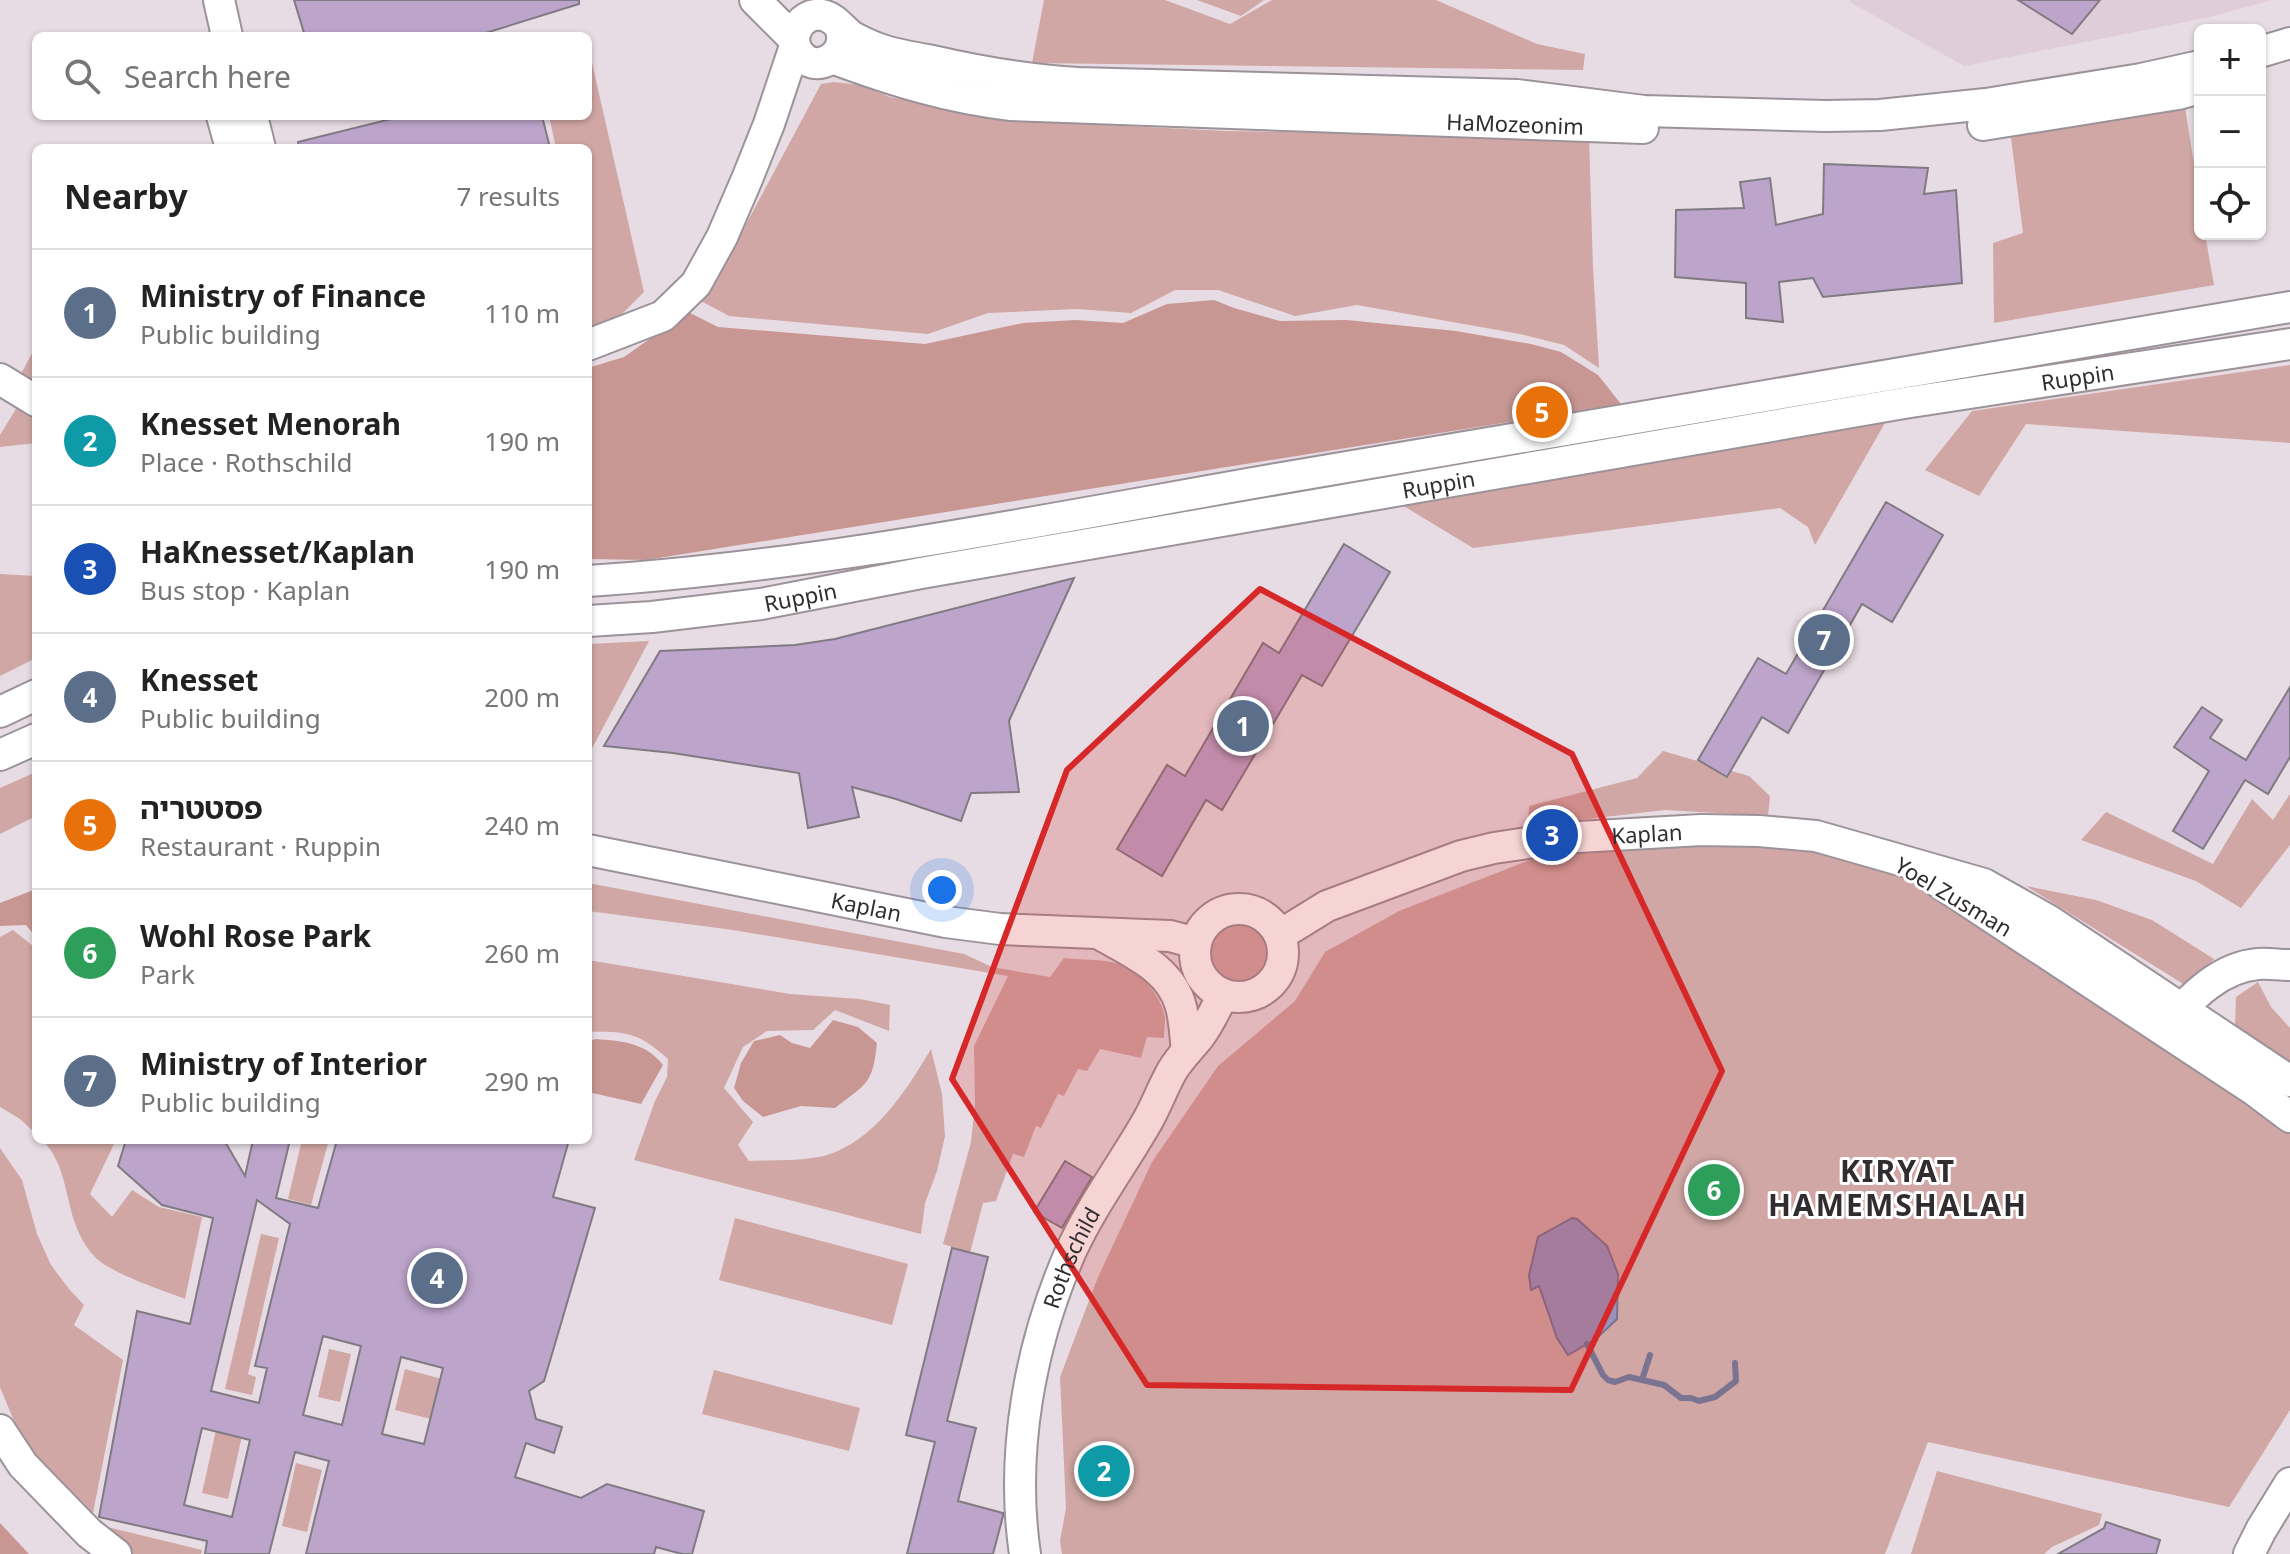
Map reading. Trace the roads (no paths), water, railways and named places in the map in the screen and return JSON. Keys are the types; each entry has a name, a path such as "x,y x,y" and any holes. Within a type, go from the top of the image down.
{"street":[{"path":"219,0 226,32"},
{"path":"755,0 795,43"},
{"path":"747,179 775,132 841,47 842,34 817,14 802,21 795,33 795,43 798,53 810,62 829,60"},
{"name":"HaMozeonim","path":"817,14 882,50 983,73 1047,82 1517,95 1686,114 1826,116 1934,110 2194,67"},
{"path":"592,344 663,316 696,284 722,237 747,179 769,124 795,43"},
{"path":"2266,50 2290,43"},
{"name":"HaMozeonim","path":"829,60 933,92 972,101 1011,105 1743,132 1926,130 2044,116 2194,90"},
{"path":"2266,71 2290,65"},
{"path":"223,120 230,144"},
{"path":"253,120 259,144"},
{"name":"Ruppin","path":"592,581 714,570 910,542 1899,371 2290,307"},
{"name":"Ruppin","path":"592,621 761,604 921,573 1889,405 2290,344"},
{"path":"0,379 32,399"},
{"path":"0,712 32,697"},
{"path":"0,755 32,741"},
{"name":"Kaplan","path":"1280,935 1327,906 1461,856 1561,838 1701,830 1759,831 1816,836 1885,855"},
{"name":"Kaplan","path":"592,851 946,922 1000,929 1170,936 1196,943"},
{"name":"Yoel Zusman","path":"1885,855 1925,873 2172,1019 2290,1081"},
{"path":"1251,910 1263,916 1280,935 1283,961 1279,973 1260,992 1235,998 1211,989 1202,979 1194,955 1196,943 1206,923 1225,911 1251,910"},
{"path":"1097,933 1154,967 1168,981 1181,1006 1180,1060"},
{"path":"2172,1019 2213,980 2236,969 2256,964 2290,965"},
{"name":"Rothschild","path":"1025,1554 1020,1501 1022,1446 1043,1327 1072,1250 1099,1198 1180,1060 1210,1021 1223,995"},
{"name":"Yoel Zusman","path":"2172,1019 2290,1117"},
{"path":"0,1430 23,1465 89,1533 116,1554"},
{"path":"2249,1554 2290,1483"}],"waterway":[{"path":"1587,1344 1608,1380 1615,1382 1629,1377 1664,1385 1681,1398 1699,1401 1715,1397 1736,1381 1735,1363"},
{"path":"1642,1380 1650,1355"}],"place":[{"name":"פסטטריה","path":"1542,412"},
{"name":"Ministry of Interior","path":"1824,640"},
{"name":"Ministry of Finance","path":"1243,726"},
{"name":"HaKnesset/Kaplan","path":"1552,835"},
{"name":"Wohl Rose Park","path":"1714,1190"},
{"name":"Knesset","path":"437,1278"},
{"name":"Knesset Menorah","path":"1104,1471"}],"district":[{"name":"KIRYAT HAMEMSHALAH","path":"1898,1187"}]}
